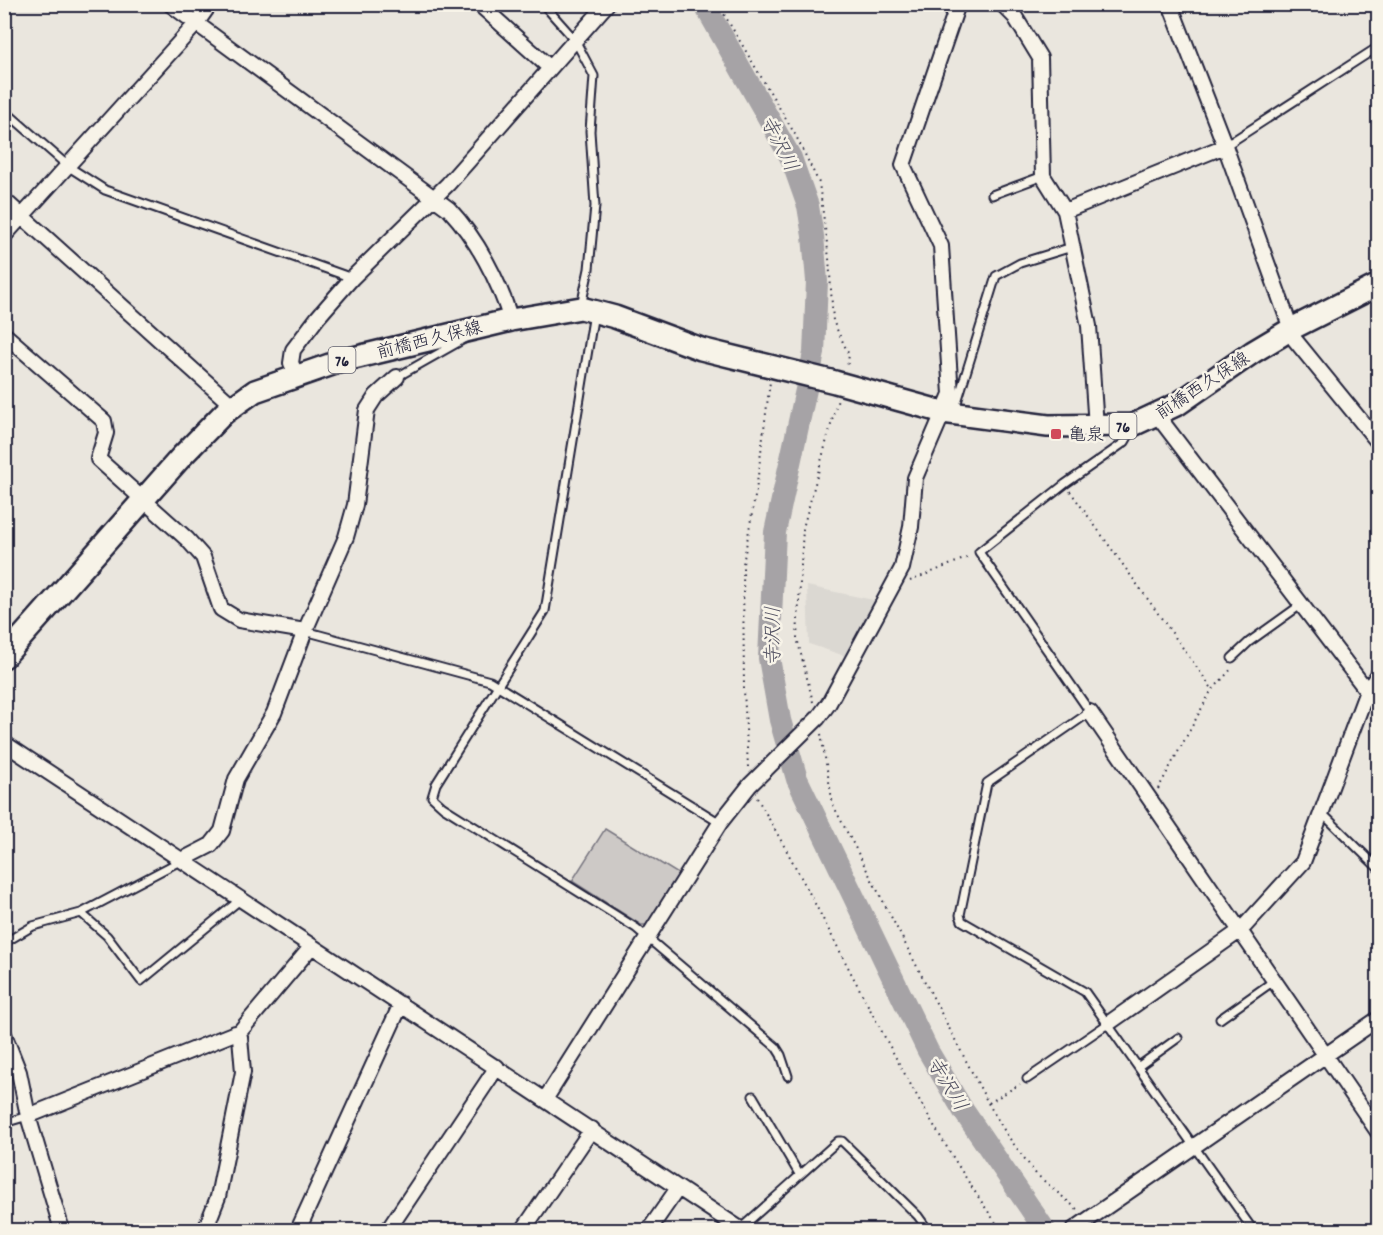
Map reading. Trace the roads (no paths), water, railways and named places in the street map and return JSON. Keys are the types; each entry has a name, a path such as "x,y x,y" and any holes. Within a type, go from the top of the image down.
{"main road":[{"name":"前橋西久保線","path":"4,657 206,430 233,406 255,391 341,361 511,320 588,310 701,349 948,413 1048,426 1133,425 1157,415 1293,328 1378,285"}],"street":[{"path":"170,4 435,197 460,220 476,243 506,303 511,320"},
{"path":"4,236 69,167 196,24 210,4"},
{"path":"479,4 549,67"},
{"path":"297,376 291,363 293,350 352,278 435,197 607,4"},
{"path":"546,1098 720,823 754,781 818,718 840,686 896,582 908,543 915,478 948,413 951,394 941,246 903,165 958,4"},
{"path":"1002,4 1015,17 1040,58 1043,176 1065,211 1089,326 1096,427"},
{"path":"1170,4 1293,328 1295,340 1378,442"},
{"path":"1065,211 1225,146"},
{"path":"4,200 233,406"},
{"path":"7,343 104,421 106,433 98,459 203,557 222,609 239,620 305,631"},
{"path":"182,860 211,845 222,831 236,779 274,713 305,631 350,528 366,410 376,396 397,377"},
{"path":"1157,415 1378,705"},
{"path":"1109,1023 1241,930 1303,862 1367,691 1378,675"},
{"path":"1090,712 1150,803 1241,930 1378,1132"},
{"path":"4,743 546,1098 741,1230"},
{"path":"205,1230 218,1197 243,1072 237,1035 312,946"},
{"path":"298,1230 401,1004"},
{"path":"1082,1224 1378,1018"},
{"path":"28,1116 235,1033 237,1035"},
{"path":"4,1034 19,1072 28,1116 62,1230"},
{"path":"388,1230 497,1068"},
{"path":"523,1230 592,1129"},
{"path":"649,1230 678,1188"}],"lane":[{"path":"543,4 575,40 592,68 595,87 590,131 595,207 588,310 544,611 500,686 436,784 432,797 443,807 647,937 776,1047 782,1055 788,1076"},
{"path":"1225,146 1378,47"},
{"path":"4,110 69,167 105,190 352,278"},
{"path":"992,195 1043,176"},
{"path":"948,413 996,276 1020,263 1072,247"},
{"path":"397,377 459,344 473,329"},
{"path":"1133,425 1133,432 1125,442 1065,483 980,552 1090,712 987,783 960,915 962,921 1085,992 1253,1230"},
{"path":"1232,658 1249,642 1302,604"},
{"path":"305,631 490,681 720,823"},
{"path":"1321,817 1327,818 1378,868"},
{"path":"4,943 33,926 81,913 182,860"},
{"path":"81,913 108,936 141,981 241,899"},
{"path":"1220,1018 1275,980"},
{"path":"1027,1079 1109,1023"},
{"path":"1139,1066 1178,1038"},
{"path":"753,1096 799,1174"},
{"path":"4,1123 28,1116"},
{"path":"741,1230 799,1174 842,1140 918,1216 928,1230"},
{"path":"1370,1230 1378,1225"}],"waterway":[{"name":"寺沢川","path":"704,4 791,158 808,206 813,236 817,281 814,353 775,532 769,658 780,720 797,779 928,1051 963,1110 1045,1230"}],"place":[{"name":"亀泉","path":"1056,434"}]}
